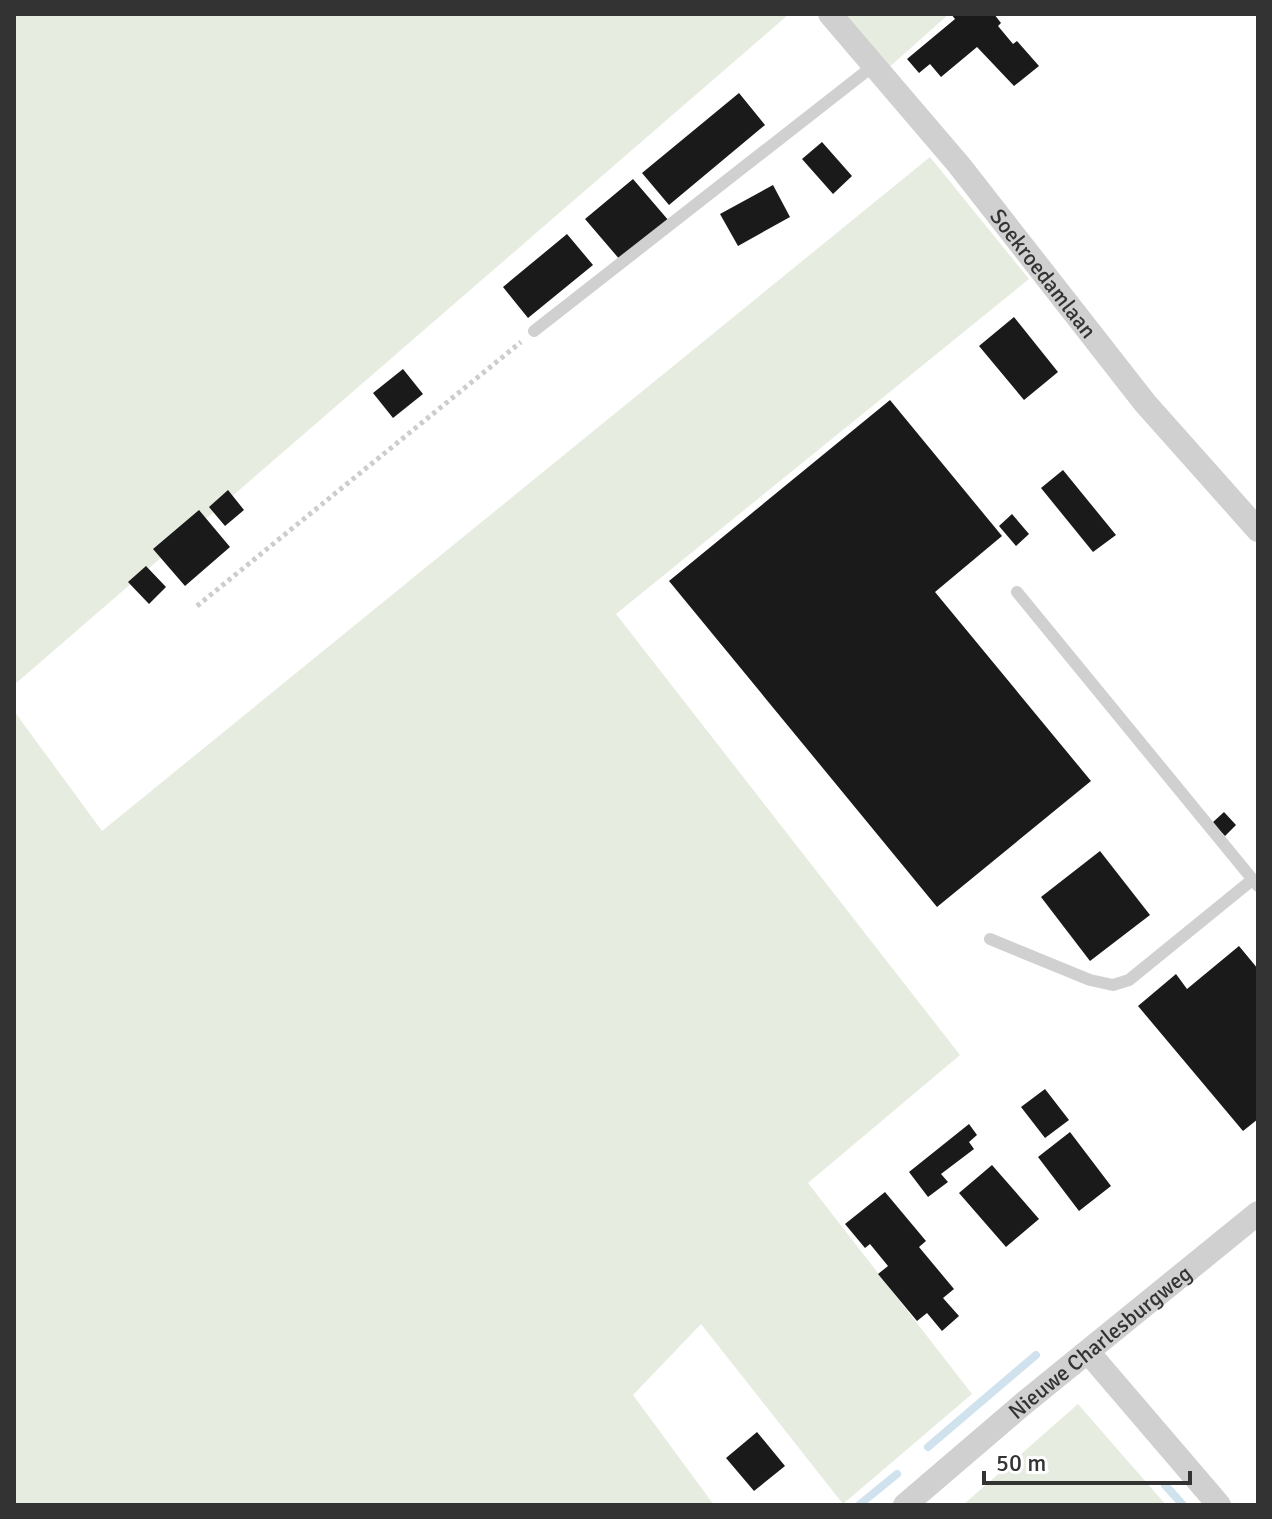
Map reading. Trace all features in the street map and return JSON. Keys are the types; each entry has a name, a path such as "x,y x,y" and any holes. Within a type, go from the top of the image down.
{"street":[{"name":"Soekroedamlaan","path":"830,14 959,165 1145,403 1258,530"},
{"name":"Nieuwe Charlesburgweg","path":"905,1505 1258,1213"},
{"path":"1088,1352 1219,1505"}],"lane":[{"path":"534,331 873,66"},
{"path":"990,939 1090,980 1113,985 1129,980 1255,883 1017,592"}],"path":[{"path":"197,606 534,331"}],"shaded area":[{"path":"14,14 789,14 14,685"},
{"path":"838,14 949,14 886,70"},
{"path":"930,157 1029,279 616,614 960,1055 808,1183 972,1394 843,1504 701,1324 633,1395 714,1505 14,1505 14,711 102,831"},
{"path":"1078,1404 1166,1505 963,1505"}],"building":[{"path":"951,14 994,14 1001,23 998,26 1013,44 1017,41 1039,66 1014,86 977,47 941,77 930,64 919,73 907,59 955,19"},
{"path":"739,93 765,125 669,205 642,173"},
{"path":"822,142 852,176 833,194 802,159"},
{"path":"633,179 669,221 621,261 585,219"},
{"path":"773,185 790,217 738,246 720,214"},
{"path":"567,234 593,265 528,318 503,287"},
{"path":"1014,317 1058,372 1024,400 979,346"},
{"path":"403,369 423,394 393,418 373,393"},
{"path":"890,400 1002,536 935,592 1091,781 937,907 669,581"},
{"path":"1063,470 1116,535 1093,552 1041,488"},
{"path":"228,490 244,510 225,526 209,507"},
{"path":"199,510 230,547 185,586 153,549"},
{"path":"1012,514 1029,534 1016,546 999,526"},
{"path":"146,566 166,587 149,604 128,582"},
{"path":"1224,812 1236,825 1225,836 1212,823"},
{"path":"1100,851 1150,915 1090,961 1041,897"},
{"path":"1239,946 1258,969 1258,1119 1243,1131 1138,1006 1176,974 1187,989"},
{"path":"1045,1089 1069,1120 1045,1138 1021,1107"},
{"path":"969,1124 977,1135 969,1142 974,1149 941,1174 948,1182 928,1197 909,1172"},
{"path":"1070,1132 1111,1186 1079,1211 1038,1157"},
{"path":"992,1165 1039,1219 1006,1247 959,1193"},
{"path":"885,1192 926,1241 919,1247 954,1289 943,1298 959,1316 942,1331 927,1313 917,1321 878,1274 888,1266 870,1244 865,1248 845,1224"},
{"path":"757,1432 785,1466 754,1491 726,1458"}],"waterway":[{"path":"928,1447 1036,1355"},
{"path":"859,1505 897,1474"},
{"path":"1165,1485 1183,1505"}]}
